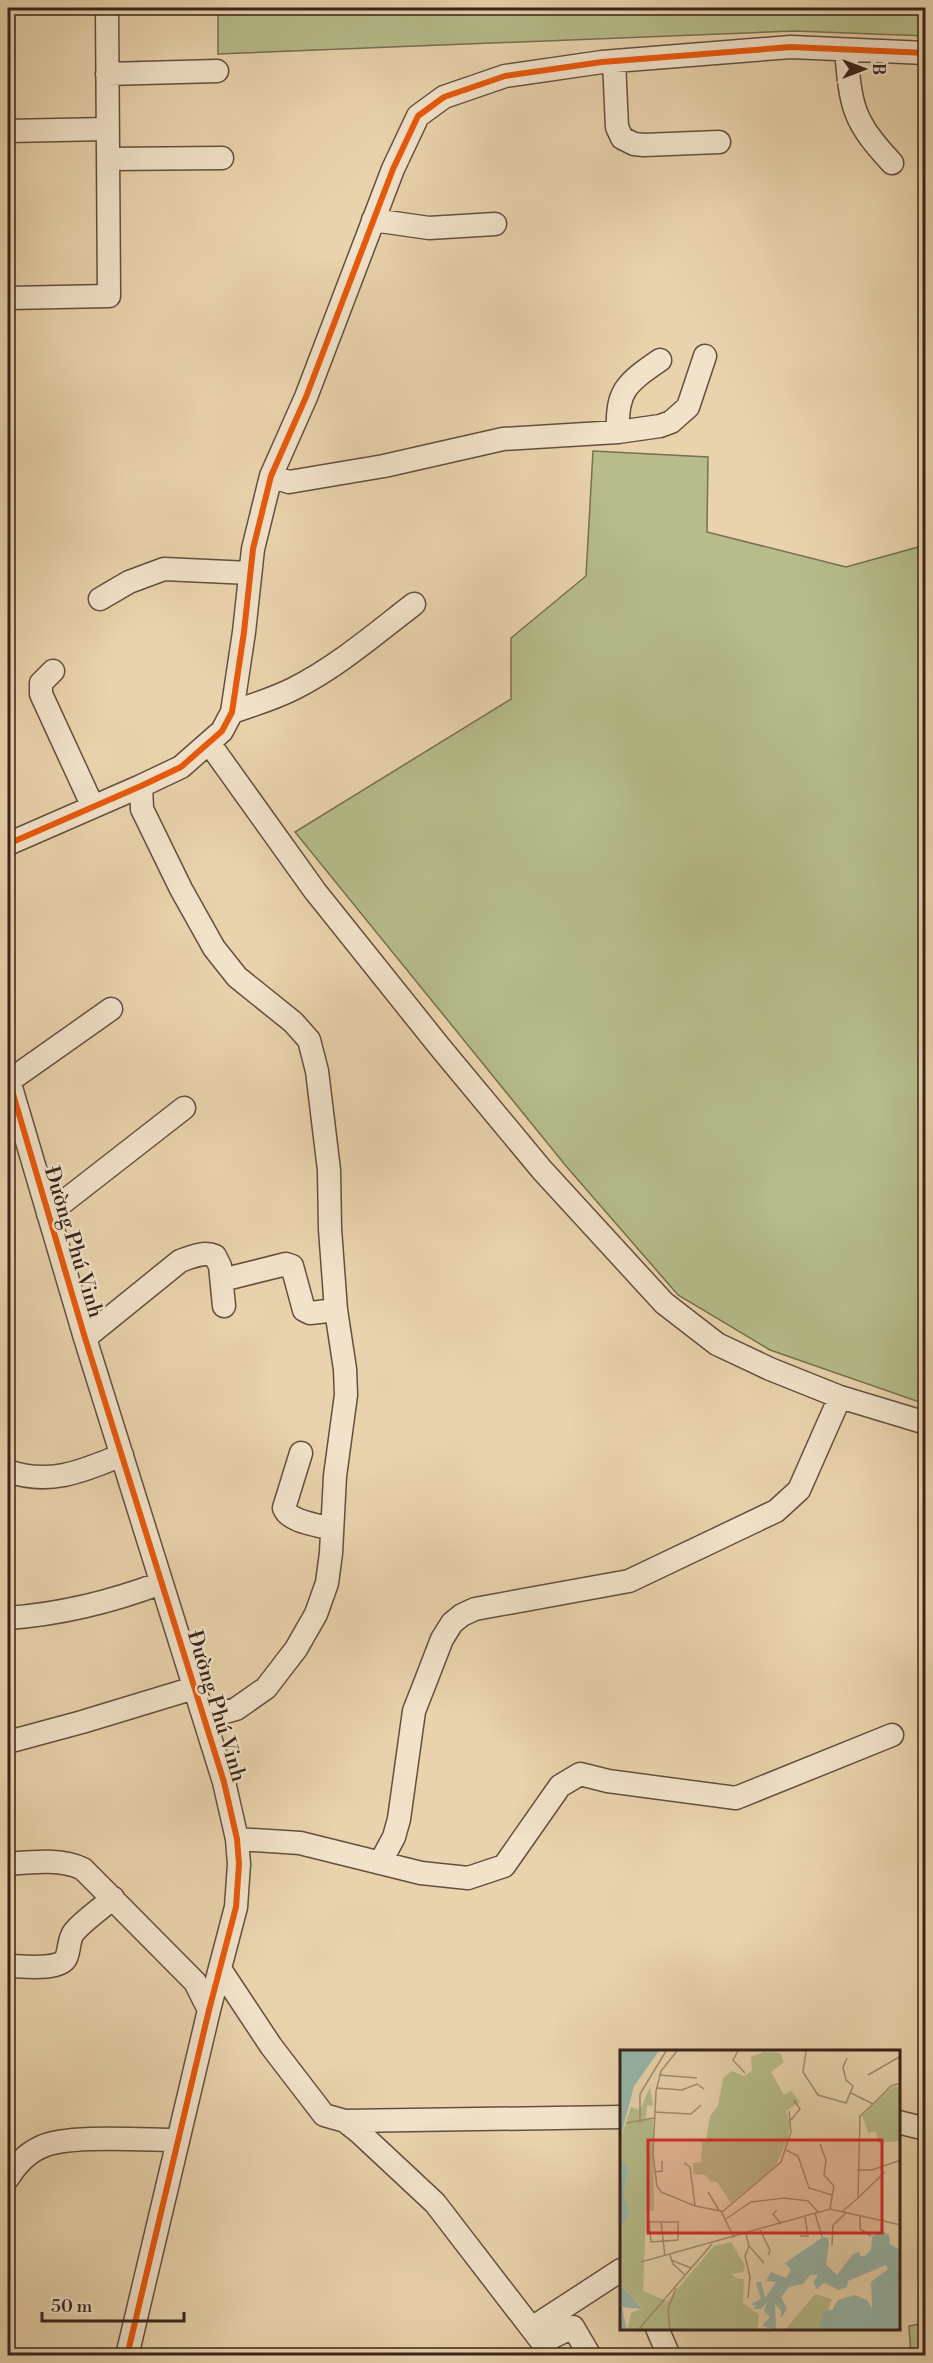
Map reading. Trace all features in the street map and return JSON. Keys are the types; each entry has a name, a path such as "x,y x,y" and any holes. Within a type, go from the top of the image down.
{"street":[{"path":"8,298 109,296 107,8"},
{"path":"8,844 181,767 222,731 232,712 250,573 259,519 271,476 306,397 393,169 418,116 444,97 505,76 614,61 791,47 926,53"},
{"path":"846,50 854,113 860,125 892,163"},
{"path":"614,61 617,127 622,138 634,144 645,145 719,142"},
{"path":"107,74 217,71"},
{"path":"8,131 107,129"},
{"path":"108,159 222,158"},
{"path":"373,220 429,228 495,224"},
{"path":"271,476 289,482 384,466 503,439 618,432 660,426 671,422 685,412 705,356"},
{"path":"618,432 617,412 620,399 637,376 660,360"},
{"path":"100,599 129,582 164,569 250,573"},
{"path":"232,712 270,699 312,678 362,645 414,604"},
{"path":"53,671 41,682 41,694 93,807"},
{"path":"209,743 315,891 439,1046 542,1170 664,1303 717,1344 771,1370 840,1397 926,1423"},
{"path":"141,786 142,808 181,889 214,948 237,977 293,1022 309,1040 317,1071 329,1170 330,1229 336,1310 345,1369 346,1395 335,1476 327,1583 316,1614 296,1649 266,1688 236,1709 204,1718"},
{"path":"8,1079 111,1009"},
{"name":"Đường Phú Vinh","path":"8,1079 15,1133 48,1215 224,1782 237,1839 239,1864 236,1908 209,2010 128,2355"},
{"path":"48,1215 184,1108"},
{"path":"85,1338 180,1261 190,1257 212,1254 218,1261 224,1306"},
{"path":"222,1280 286,1264 292,1266 304,1310 310,1313 336,1310"},
{"path":"380,1863 394,1837 399,1819 414,1711 442,1639 452,1623 475,1609 629,1581 776,1511 789,1502 799,1490 840,1397"},
{"path":"301,1453 284,1508 286,1513 293,1518 332,1529"},
{"path":"8,1471 29,1477 62,1477 122,1455"},
{"path":"8,1618 41,1616 88,1607 161,1583"},
{"path":"8,1742 194,1688"},
{"path":"237,1839 300,1843 421,1873 468,1878 504,1866 560,1786 580,1774 608,1781 736,1798 892,1735"},
{"path":"8,1864 34,1862 76,1866 91,1876 195,1982 209,2010"},
{"path":"8,1966 61,1964 65,1960 70,1938 75,1930 114,1898"},
{"path":"220,1969 271,2046 324,2115 345,2121 620,2117"},
{"path":"345,2121 435,2203 542,2342 573,2327 590,2355"},
{"path":"900,2122 926,2129"},
{"path":"8,2178 13,2169 41,2147 64,2140 178,2140"},
{"path":"532,2328 620,2271"},
{"path":"658,2330 669,2355"}],"green space":[{"path":"218,8 925,8 926,36 795,31 218,54"},
{"path":"593,451 708,457 707,532 846,567 922,546 926,558 925,1404 770,1350 678,1295 566,1166 295,832 511,699 511,638 586,576"},
{"path":"925,2323 925,2355 911,2355 909,2326"}],"cycle path":[{"path":"8,844 181,767 222,731 232,712 253,549 271,476 306,397 393,169 418,116 444,97 505,76 602,62 791,47 926,53"},
{"path":"8,1077 85,1338 224,1782 237,1839 239,1864 236,1907 209,2010 127,2356"}]}
